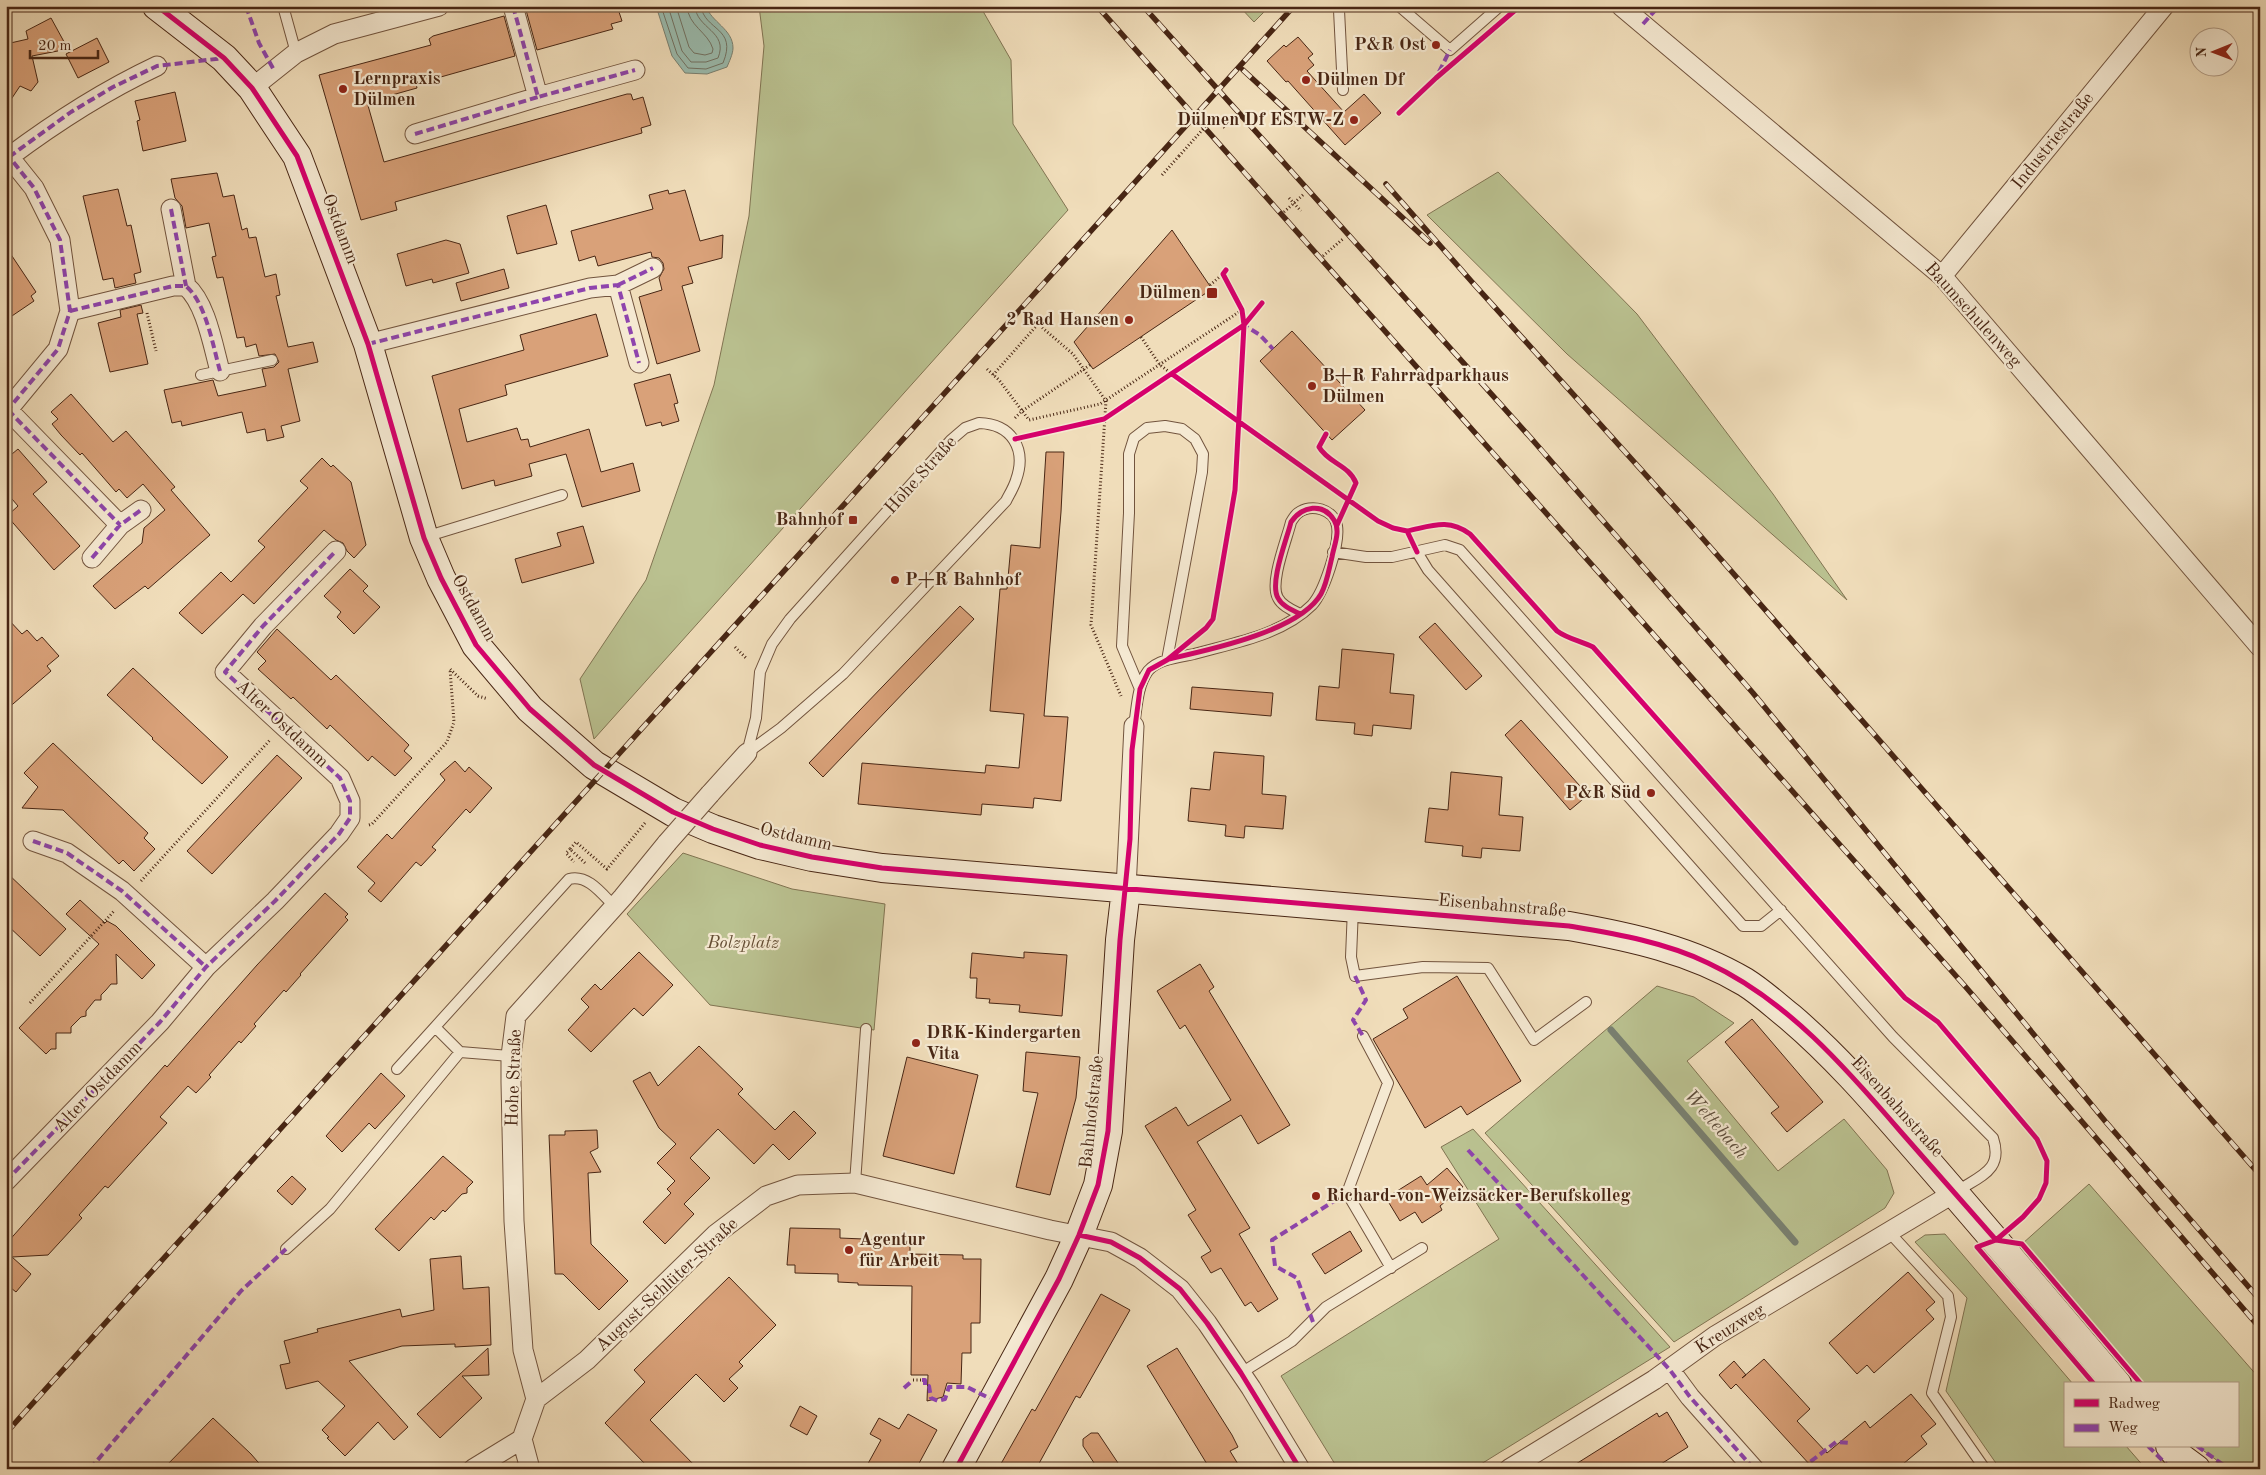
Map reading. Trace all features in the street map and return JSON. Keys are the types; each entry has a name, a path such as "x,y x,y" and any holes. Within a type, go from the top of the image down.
{"street":[{"name":"Ostdamm","path":"158,6 224,58 252,88 297,156 368,344 424,538 440,578 476,645 530,708 594,765 673,812 760,845 812,857 882,868 1126,889"},
{"path":"252,88 296,53 334,34 439,6"},
{"path":"513,6 538,97"},
{"name":"Baumschulenweg","path":"1621,6 1942,276 2260,647"},
{"name":"Industriestraße","path":"1942,276 2164,6"},
{"path":"120,525 7,411 58,349 70,311 60,240 34,188 8,155 71,112 113,87 158,66"},
{"path":"415,134 635,70"},
{"path":"170,209 186,286 193,292 206,321 220,371"},
{"path":"368,344 590,288 618,285 653,268"},
{"path":"618,285 639,363"},
{"path":"70,311 173,286 186,286"},
{"path":"92,558 120,525 142,510"},
{"name":"Alter Ostdamm","path":"6,1181 160,1022 206,967 275,901 339,834 350,818 350,801 340,778 284,724 225,672 263,626 336,551"},
{"name":"Bahnhofstraße","path":"956,1469 1060,1279 1098,1185 1108,1131 1120,940 1126,889 1134,726"},
{"name":"Hohe Straße","path":"536,1399 523,1350 514,1221 511,1056 516,1016 747,753"},
{"path":"33,840 68,853 128,896 206,967"},
{"name":"Eisenbahnstraße","path":"1126,889 1570,926 1661,945 1708,962 1746,983 1806,1031 1870,1096 2115,1382"},
{"name":"August-Schlüter-Straße","path":"536,1399 586,1360 716,1234 766,1196 798,1185 855,1183 1111,1242 1140,1258 1180,1289 1207,1323 1241,1373 1300,1469"},
{"name":"Kreuzweg","path":"1508,1469 1670,1370 1715,1336 1954,1193"},
{"path":"1670,1370 1690,1397 1754,1469"},
{"path":"530,1469 522,1440 536,1399"},
{"path":"473,1469 522,1440"},
{"path":"2172,1448 2196,1469"}],"lane":[{"path":"284,6 296,53"},
{"path":"1342,6 1339,10 1343,90"},
{"path":"1399,6 1450,50 1500,6"},
{"path":"201,375 272,360"},
{"name":"Hohe Straße","path":"979,423 1005,429 1015,439 1019,458 1017,479 1006,501 843,674 781,728 747,753 756,718 760,672 772,644 790,619 965,428 979,423"},
{"path":"1140,690 1122,646 1129,514 1129,454 1134,438 1147,428 1165,426 1182,429 1195,439 1203,454 1202,472 1167,660"},
{"path":"424,538 562,495"},
{"path":"1134,726 1140,690 1149,670 1167,660 1280,628 1300,614 1320,595 1327,579 1337,525 1330,514 1321,508 1309,508 1297,513 1291,522 1274,586 1278,598 1285,606 1300,614"},
{"path":"1333,552 1366,557 1392,557 1445,545 1460,550 1893,1037 1993,1138 1998,1151 1996,1163 1986,1172 1954,1193"},
{"path":"1417,552 1428,570 1743,926 1761,926 1781,910"},
{"path":"397,1068 569,879 577,876 584,879 614,906"},
{"path":"1353,907 1351,958 1355,976 1423,967 1488,968 1534,1040 1586,1002"},
{"path":"435,1028 460,1052 511,1056"},
{"path":"855,1183 866,1028"},
{"path":"1362,1036 1388,1084 1347,1193 1391,1268"},
{"path":"286,1249 330,1209 460,1052"},
{"path":"1888,1232 1948,1296 1951,1317 1932,1393 1985,1469"},
{"path":"1241,1373 1292,1340 1326,1307 1422,1248"}],"path":[{"path":"1162,175 1214,117 1225,128"},
{"path":"1284,212 1304,194"},
{"path":"1289,198 1301,211"},
{"path":"1323,256 1344,238"},
{"path":"1210,286 1226,270"},
{"path":"1223,274 1242,310 1244,325"},
{"path":"143,294 156,351"},
{"path":"987,370 1029,420 1100,404 1242,310"},
{"path":"1236,331 1250,318"},
{"path":"993,375 1038,324 1073,354 1106,401 1091,625 1134,726"},
{"path":"1141,337 1160,365 1172,374 1180,369"},
{"path":"1005,429 1022,411 1090,365"},
{"path":"1095,421 1104,419"},
{"path":"350,818 365,826 372,824 447,742 454,722 450,669 478,696 530,708"},
{"path":"30,1003 284,724"},
{"path":"576,842 607,869 660,804"},
{"path":"570,849 566,853 574,860"},
{"path":"913,1380 922,1380"}],"green space":[{"path":"759,6 980,6 1011,60 1013,124 1068,210 594,739 580,679 646,580 714,385 749,216 764,46"},
{"path":"1239,6 1270,6 1254,22"},
{"path":"1498,172 1637,314 1773,494 1847,600 1567,354 1427,215"},
{"name":"Bolzplatz","path":"683,853 792,889 885,904 874,1030 710,1005 627,914"},
{"path":"1657,986 1694,997 1734,1023 1687,1061 1778,1171 1844,1119 1887,1170 1894,1193 1885,1208 1674,1342 1485,1133"},
{"path":"1473,1129 1670,1347 1473,1469 1338,1469 1281,1376 1499,1239 1441,1147"},
{"path":"2089,1184 2260,1379 2260,1469 2229,1469 2200,1448 2238,1448 2238,1382 2139,1382 2022,1244"},
{"path":"1945,1234 2071,1382 2064,1382 2064,1448 2128,1448 2146,1469 2000,1469 1946,1391 1967,1298 1915,1242 1925,1235"}],"water":[{"path":"656,6 706,6 712,17 726,31 732,41 733,48 727,67 707,74 685,73 672,56"}],"building":[{"path":"539,6 617,6 622,21 611,24 613,29 537,50 526,10"},
{"path":"504,16 515,56 416,84 417,88 367,102 384,162 627,94 631,94 633,100 643,97 651,125 641,128 642,133 395,202 397,210 361,220 319,75 431,45 429,39 433,36"},
{"path":"51,18 68,49 32,56 38,82 31,91 20,86 6,107 6,44 28,39 26,31"},
{"name":"Dülmen Df","path":"1298,37 1313,54 1308,58 1314,65 1307,71 1344,112 1364,94 1381,113 1345,145 1288,81 1286,82 1267,61 1284,45 1286,47"},
{"path":"97,38 109,62 78,78 66,54"},
{"path":"175,92 186,141 143,151 137,121 140,120 135,101"},
{"path":"217,173 223,197 234,195 242,230 247,228 249,238 256,237 265,277 276,274 280,295 276,296 288,347 313,342 318,362 288,369 300,421 281,426 284,437 267,441 265,429 247,433 242,412 182,426 181,421 172,423 164,390 213,380 218,396 266,386 262,369 274,367 279,362 275,354 259,356 256,344 246,347 244,337 237,338 223,277 217,278 212,257 216,256 209,223 186,228 182,206 175,198 171,179"},
{"path":"118,189 127,226 131,225 141,272 134,274 136,283 115,288 113,278 103,280 83,196"},
{"path":"668,190 669,194 685,190 700,241 723,235 722,258 688,267 693,283 682,286 700,351 657,364 639,297 662,290 659,278 664,269 663,263 659,258 652,257 651,252 598,266 595,256 579,261 571,231 653,209 649,195"},
{"path":"546,205 557,244 517,254 507,216"},
{"path":"1172,230 1212,289 1093,369 1074,342"},
{"path":"446,240 460,244 469,273 433,283 432,279 406,286 397,254"},
{"path":"6,247 36,292 31,296 34,301 6,320"},
{"path":"504,269 509,288 461,301 456,283"},
{"path":"141,305 143,313 137,314 148,364 110,372 98,323 121,317 120,310"},
{"path":"596,314 608,356 505,385 507,395 459,409 467,442 517,428 521,440 528,439 530,447 589,429 601,472 633,463 640,491 582,507 566,454 529,464 532,476 495,486 494,480 462,489 432,376 524,350 520,335"},
{"name":"B+R Fahrradparkhaus Dülmen","path":"1292,331 1365,410 1332,440 1260,361"},
{"path":"670,374 678,403 674,404 679,421 662,426 661,422 646,426 634,384"},
{"path":"71,394 113,442 126,431 175,487 171,490 210,535 148,589 145,586 115,609 93,586 142,543 144,528 165,510 143,484 127,498 119,489 116,492 82,453 80,455 52,424 58,419 51,412"},
{"path":"18,449 47,482 33,494 80,546 54,570 7,516 18,506 6,492 6,459"},
{"path":"1046,452 1064,452 1061,512 1044,716 1068,717 1061,801 1034,798 1033,808 982,804 981,815 858,804 862,763 985,773 986,765 1019,768 1024,714 990,711 1000,589 1007,589 1011,545 1040,548"},
{"path":"322,458 331,467 333,465 351,482 366,545 354,558 347,551 343,543 324,530 254,604 243,594 202,634 179,613 221,572 231,582 265,547 258,541 308,488 300,481"},
{"path":"583,526 594,563 522,583 515,559 561,546 557,533"},
{"path":"350,569 368,586 363,591 380,607 354,634 337,617 341,612 324,596"},
{"path":"960,606 974,619 823,777 809,763"},
{"path":"6,617 22,634 27,630 37,641 42,637 59,656 47,666 51,671 6,710"},
{"path":"1435,623 1482,676 1466,690 1419,637"},
{"path":"277,629 331,680 336,675 409,745 404,751 412,758 395,776 372,756 368,761 330,725 327,729 293,697 291,699 258,669 266,661 257,652"},
{"path":"1342,649 1394,654 1390,693 1414,695 1411,729 1373,725 1372,736 1354,734 1355,723 1316,720 1319,686 1339,688"},
{"path":"133,668 228,757 202,784 107,695"},
{"path":"1192,687 1273,693 1271,716 1190,709"},
{"path":"1521,720 1588,795 1570,810 1505,735"},
{"path":"53,743 148,833 144,838 155,849 134,871 123,860 119,864 63,810 22,808 38,787 24,773"},
{"path":"1214,752 1264,756 1262,794 1286,796 1283,829 1245,826 1244,838 1225,836 1226,825 1188,821 1191,788 1210,790"},
{"path":"277,755 302,778 212,874 187,851"},
{"path":"455,761 465,772 469,767 492,788 470,813 466,809 432,847 436,850 421,866 416,862 381,902 368,891 375,883 357,867 387,834 392,839 445,780 440,774"},
{"path":"1451,772 1502,777 1499,815 1523,817 1520,851 1482,848 1481,858 1462,856 1463,846 1425,842 1429,808 1448,810"},
{"path":"6,872 66,929 40,956 6,924"},
{"path":"325,893 348,914 345,917 348,920 286,992 284,990 254,1024 256,1026 241,1043 239,1041 209,1075 211,1077 196,1093 188,1086 160,1117 167,1123 108,1188 105,1186 79,1215 82,1218 48,1255 12,1257 31,1274 16,1292 6,1284 6,1244 165,1065 167,1067 257,965"},
{"path":"80,900 105,923 107,921 116,926 155,965 142,979 116,954 117,984 111,984 101,995 101,1000 95,1000 86,1011 86,1016 81,1017 71,1027 71,1033 56,1033 56,1049 51,1049 46,1054 19,1028 99,944 66,914"},
{"path":"639,952 673,985 643,1016 634,1008 591,1052 568,1030 589,1007 581,999 595,984 601,990"},
{"path":"1024,952 1067,955 1062,1016 1019,1012 1020,1005 989,1003 990,999 976,998 977,978 970,978 972,953 1024,958"},
{"path":"1200,964 1214,987 1209,991 1290,1125 1258,1144 1241,1115 1197,1142 1250,1228 1239,1234 1278,1299 1258,1312 1251,1302 1245,1306 1221,1268 1211,1273 1201,1257 1211,1251 1188,1215 1196,1210 1145,1126 1176,1107 1188,1126 1231,1100 1185,1025 1180,1029 1157,991"},
{"path":"1457,976 1521,1081 1467,1115 1461,1106 1425,1128 1373,1039 1408,1018 1403,1009"},
{"path":"1752,1019 1823,1102 1787,1132 1771,1113 1779,1107 1725,1042"},
{"path":"699,1046 743,1089 738,1094 775,1130 794,1111 816,1133 789,1160 773,1144 754,1164 718,1129 690,1158 710,1178 684,1204 694,1214 665,1244 643,1222 671,1193 667,1189 675,1181 657,1163 676,1144 659,1128 633,1081 650,1072 658,1086"},
{"path":"1026,1052 1080,1057 1076,1098 1050,1195 1016,1187 1038,1093 1023,1091"},
{"path":"907,1057 978,1075 954,1174 883,1156"},
{"path":"381,1073 405,1096 375,1129 369,1123 342,1152 326,1136"},
{"path":"597,1130 598,1148 590,1152 601,1172 588,1173 591,1244 628,1281 599,1310 563,1274 555,1274 549,1135 565,1135 565,1131"},
{"path":"443,1156 473,1182 467,1188 467,1193 462,1194 445,1212 443,1210 434,1220 431,1217 399,1251 375,1229"},
{"path":"1447,1168 1463,1187 1440,1206 1442,1210 1422,1223 1415,1212 1400,1221 1386,1198 1421,1176 1427,1185"},
{"path":"292,1176 306,1189 292,1205 277,1191"},
{"path":"790,1228 840,1229 840,1238 910,1241 910,1254 963,1255 963,1259 981,1259 980,1323 971,1323 971,1353 962,1353 961,1384 947,1383 943,1397 927,1401 928,1375 911,1375 912,1286 858,1285 858,1283 838,1282 838,1274 795,1273 795,1265 787,1265"},
{"path":"1350,1231 1362,1251 1325,1274 1312,1254"},
{"path":"461,1256 463,1289 489,1287 491,1345 455,1347 455,1344 402,1346 349,1361 408,1427 394,1440 378,1422 345,1456 327,1438 329,1437 322,1430 345,1406 318,1381 286,1389 280,1365 290,1363 284,1341 318,1332 317,1329 400,1309 402,1317 434,1310 430,1259"},
{"path":"1908,1272 1935,1302 1926,1310 1934,1319 1874,1373 1867,1365 1857,1374 1829,1343"},
{"path":"729,1277 776,1325 739,1362 743,1366 729,1379 738,1388 724,1402 696,1374 650,1420 698,1469 650,1469 605,1423 645,1382 634,1370"},
{"path":"1101,1294 1130,1310 1080,1398 1076,1396 1036,1469 998,1469 1032,1409 1035,1411"},
{"path":"488,1348 489,1375 462,1376 482,1398 440,1438 417,1414"},
{"path":"1177,1348 1232,1435 1238,1447 1230,1451 1241,1469 1210,1469 1147,1366"},
{"path":"1764,1359 1810,1409 1797,1421 1827,1453 1865,1421 1870,1428 1911,1394 1936,1424 1921,1436 1927,1444 1897,1469 1807,1469 1811,1466 1736,1384 1731,1389 1719,1375 1734,1361 1746,1375"},
{"path":"800,1406 817,1416 807,1435 790,1426"},
{"path":"1667,1412 1688,1447 1653,1469 1568,1469 1657,1413 1659,1417"},
{"path":"908,1414 937,1430 916,1469 865,1469 881,1440 870,1434 879,1418 899,1429"},
{"path":"213,1418 251,1454 264,1469 163,1469"},
{"path":"1091,1433 1098,1433 1122,1469 1098,1469 1083,1446 1083,1439"}],"waterway":[{"name":"Wettebach","path":"1611,1030 1795,1242"}],"railway":[{"path":"1097,6 1964,985 2260,1328"},
{"path":"1143,6 1530,437 1753,693 2105,1121 2260,1300"},
{"path":"6,1433 1294,6"},
{"path":"1243,70 1430,243"},
{"path":"1386,184 1690,524 2260,1175"}],"marked path":[{"path":"246,6 259,43 274,70"},
{"path":"513,6 538,97 635,70"},
{"path":"1643,24 1659,6"},
{"path":"1439,72 1450,50"},
{"path":"9,157 71,112 113,87 157,66 224,58"},
{"path":"415,134 538,97"},
{"path":"6,153 34,188 60,240 70,311 58,349 6,412"},
{"path":"171,209 186,286"},
{"path":"618,285 653,268"},
{"path":"368,344 590,288 618,285 639,363"},
{"path":"70,311 173,286 186,286 199,303 204,314 220,371"},
{"path":"1244,328 1244,325 1260,335 1273,349"},
{"path":"8,410 120,525"},
{"path":"92,558 120,525 141,510"},
{"path":"6,1181 160,1022 206,967 275,901 339,834 350,818 350,801 340,778 225,672 263,626 336,551"},
{"path":"33,841 67,853 122,891 206,967"},
{"path":"1355,976 1366,1000 1353,1020 1363,1036"},
{"path":"1468,1150 1670,1370 1690,1397 1754,1469"},
{"path":"1313,1322 1297,1278 1275,1266 1272,1240 1347,1193"},
{"path":"90,1469 241,1291 286,1249"},
{"path":"904,1388 913,1380"},
{"path":"922,1380 925,1380 925,1386 929,1386 931,1398 938,1401 945,1399 949,1387 967,1387 993,1400"},
{"path":"1801,1469 1836,1442 1850,1443"},
{"path":"2150,1448 2171,1469"},
{"path":"2200,1448 2229,1469"}],"cycle path":[{"path":"157,6 224,58 252,88 297,156 368,344 424,538 441,578 476,645 530,709 594,765 673,812 713,829 760,845 812,857 882,868 1569,926 1675,949 1708,963 1736,978 1789,1015 1859,1084 1996,1240"},
{"path":"1399,113 1436,78 1520,6"},
{"path":"956,1469 1059,1279 1079,1235 1098,1185 1108,1131 1120,940 1130,839 1132,750 1140,689 1149,670 1167,660 1206,628 1213,619 1235,490 1244,325 1242,310 1223,274 1226,270"},
{"path":"1015,439 1104,419 1244,325 1262,303"},
{"path":"1172,374 1378,521 1393,528 1407,531 1417,552"},
{"path":"1326,434 1319,447 1328,457 1349,472 1356,483 1337,525"},
{"path":"1169,659 1252,637 1294,618 1310,607 1321,594 1325,585 1337,533 1334,520 1324,510 1312,508 1301,512 1291,522 1277,572 1276,591 1278,598 1285,606 1291,609 1300,614"},
{"path":"1407,531 1440,525 1454,526 1462,529 1470,534 1557,631 1593,647 1905,998 1938,1022 2037,1139 2047,1161 2046,1183 2039,1199 2023,1217 1996,1240 1977,1247 2092,1382"},
{"path":"1079,1235 1111,1242 1140,1258 1180,1289 1207,1323 1241,1373 1300,1469"},
{"path":"1996,1240 2022,1244 2139,1382"}],"place":[{"name":"P&R Ost","path":"1436,45"},
{"name":"Dülmen Df","path":"1306,80"},
{"name":"Lernpraxis Dülmen","path":"343,89"},
{"name":"Dülmen Df ESTW-Z","path":"1354,120"},
{"name":"Dülmen","path":"1212,293"},
{"name":"2 Rad Hansen","path":"1129,320"},
{"name":"B+R Fahrradparkhaus Dülmen","path":"1312,386"},
{"name":"Bahnhof","path":"853,520"},
{"name":"P+R Bahnhof","path":"895,580"},
{"name":"P&R Süd","path":"1651,793"},
{"name":"DRK-Kindergarten Vita","path":"916,1043"},
{"name":"Richard-von-Weizsäcker-Berufskolleg","path":"1316,1196"},
{"name":"Agentur für Arbeit","path":"849,1250"}]}
